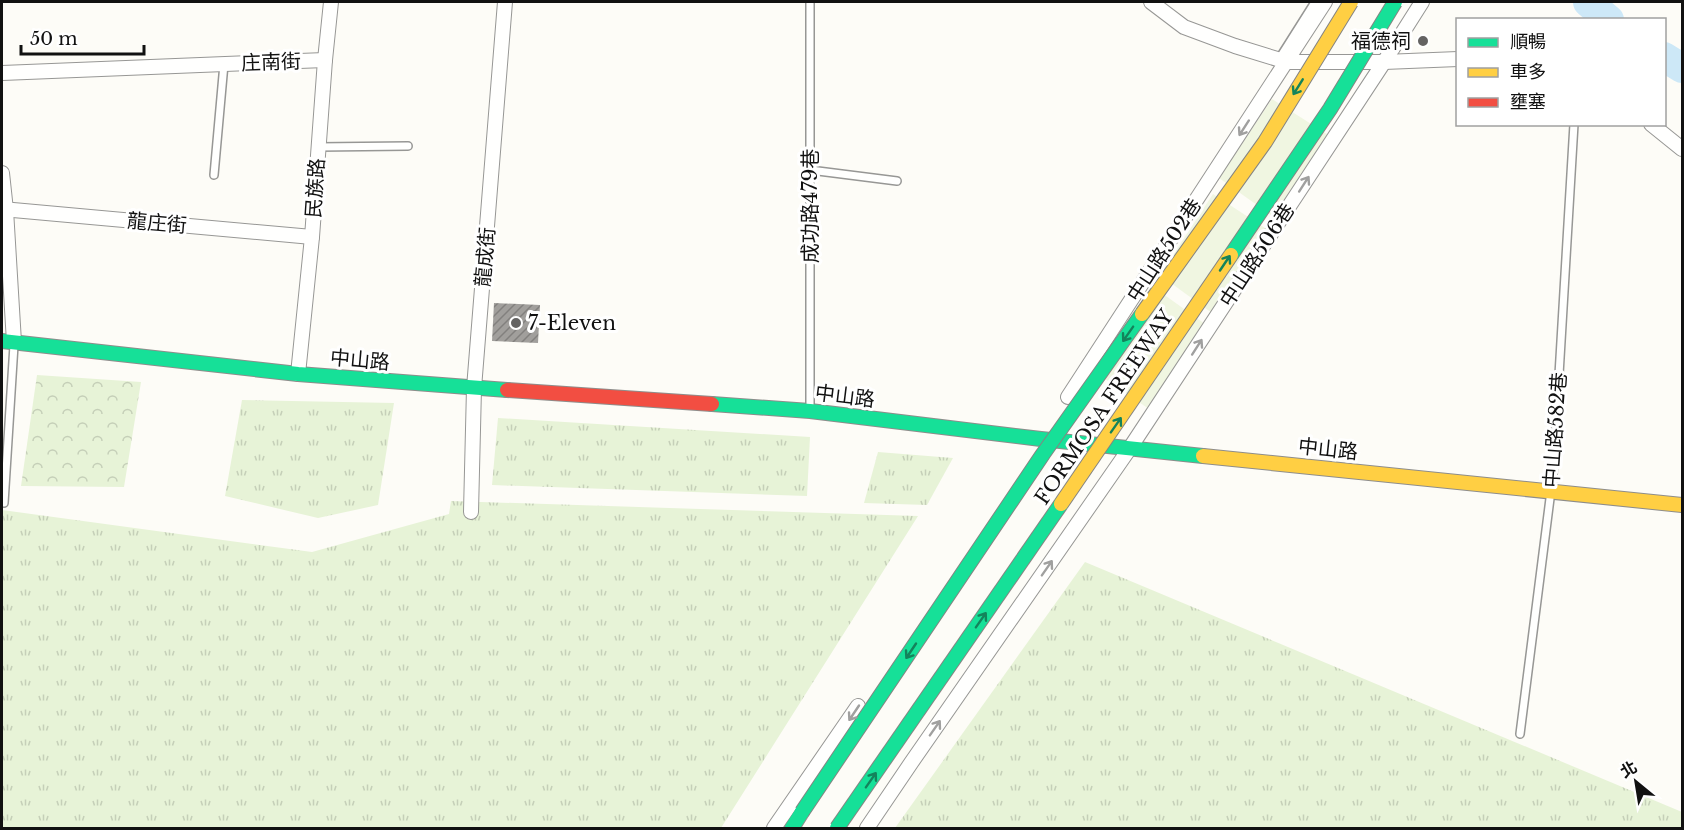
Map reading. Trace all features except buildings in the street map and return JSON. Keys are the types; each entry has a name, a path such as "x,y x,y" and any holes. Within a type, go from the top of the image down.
{"main road":[{"name":"FORMOSA FREEWAY","path":"792,828 1043,454 1264,141 1351,2"},
{"name":"FORMOSA FREEWAY","path":"837,828 1126,410 1330,109 1395,2"},
{"name":"中山路","path":"8,342 298,374 810,411 1041,439 1683,506"}],"street":[{"name":"民族路","path":"298,374 312,237 331,2"},
{"name":"龍成街","path":"471,512 474,388 505,2"},
{"path":"1151,2 1184,27 1234,46 1287,58 1384,62 1456,59"},
{"name":"中山路502巷","path":"774,828 1041,439 1325,2"},
{"name":"中山路506巷","path":"867,828 1130,448 1422,2"},
{"name":"庄南街","path":"2,74 325,60"},
{"path":"1654,126 1683,149"},
{"path":"2,173 8,342"},
{"name":"龍庄街","path":"4,209 312,237"}],"lane":[{"name":"成功路479巷","path":"810,2 810,411"},
{"path":"1287,58 1315,2"},
{"path":"214,175 225,64"},
{"name":"中山路582巷","path":"1520,734 1553,475 1574,126"},
{"path":"318,147 408,146"},
{"path":"810,170 897,181"},
{"path":"4,503 8,342"}],"green space":[{"path":"1272,99 1330,136 1275,218 1219,178"},
{"path":"1213,194 1268,230 1212,313 1160,275"},
{"path":"1152,286 1205,324 1149,409 1092,370"},
{"path":"37,375 141,382 124,487 21,486"},
{"path":"242,400 394,403 378,505 318,518 225,496"},
{"path":"498,418 810,437 807,496 492,485"},
{"path":"878,452 953,458 927,505 864,503"},
{"path":"451,501 918,516 721,828 2,828 2,510 312,552 449,514"},
{"path":"1085,562 1682,812 1682,828 895,828"}],"waterway":[{"path":"1588,2 1607,18"},
{"path":"1666,58 1682,68"}],"traffic: fast":[{"path":"1231,255 1330,109 1395,2"},
{"path":"802,812 1043,454 1142,314"},
{"path":"2,341 298,374 507,390"},
{"path":"712,404 810,411 1203,456"},
{"path":"837,828 1061,504"},
{"path":"792,828 802,812"}],"traffic: slow":[{"path":"1142,314 1265,142 1351,2"},
{"path":"1061,504 1231,255"},
{"path":"1203,456 1682,505"}],"traffic: jam":[{"path":"507,390 712,404"}],"place":[{"name":"福德祠","path":"1423,41"},
{"name":"7-Eleven","path":"516,323"}]}
